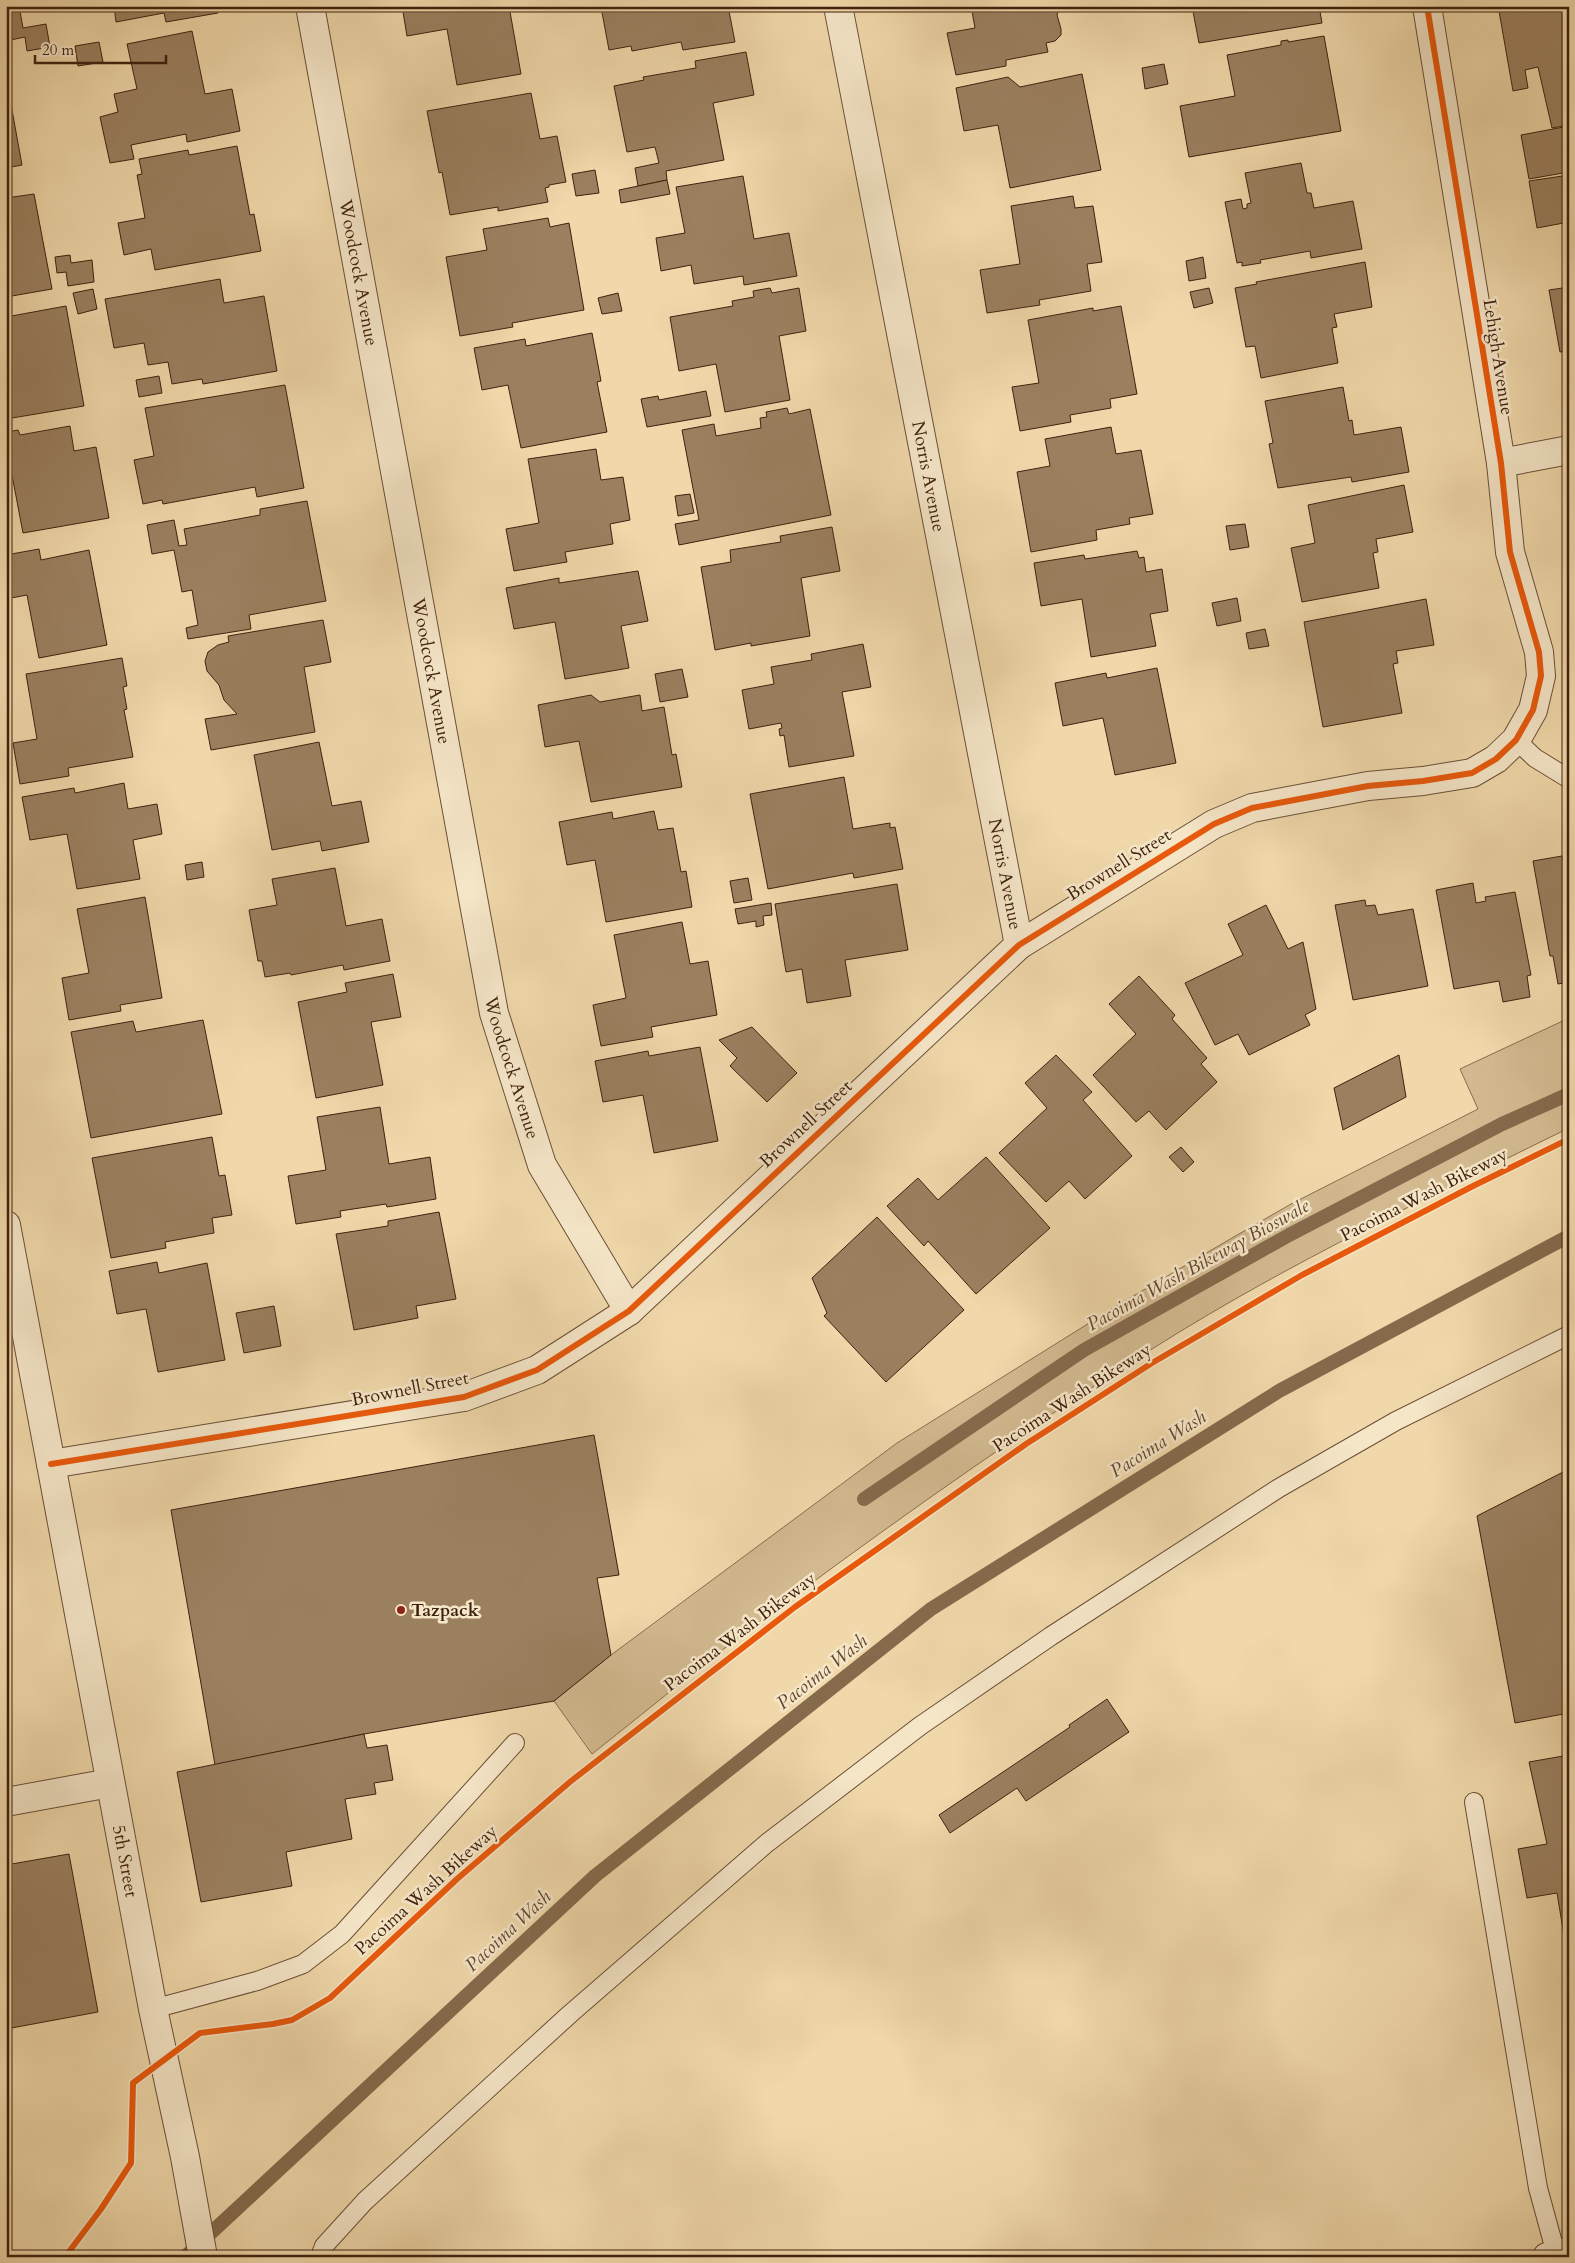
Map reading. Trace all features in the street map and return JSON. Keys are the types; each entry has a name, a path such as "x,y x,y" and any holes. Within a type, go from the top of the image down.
{"street":[{"name":"Woodcock Avenue","path":"310,6 494,1013 542,1165 629,1310"},
{"name":"Norris Avenue","path":"838,6 1019,945"},
{"name":"Lehigh Avenue","path":"1427,6 1500,462 1510,552 1539,652 1541,676 1533,710"},
{"path":"1500,462 1569,450"},
{"name":"Brownell Street","path":"51,1464 464,1396 537,1370 629,1310 1019,945 1214,824 1252,808 1368,786 1423,781 1472,773 1496,759 1516,740 1533,710"},
{"name":"5th Street","path":"6,1226 153,2009 185,2156 203,2257"},
{"path":"6,1802 110,1783"}],"lane":[{"path":"1516,740 1535,758 1569,776"},
{"path":"320,2257 324,2246 365,2201 570,2014 767,1843 920,1726 1051,1636 1279,1488 1396,1421 1569,1335"},
{"path":"153,2009 256,1981 303,1964 342,1934 515,1743"},
{"path":"1474,1802 1538,2188 1555,2254"}],"shaded area":[{"path":"1569,1018 1569,1128 1413,1205 1260,1285 1113,1374 973,1468 835,1566 690,1675 592,1754 554,1701 611,1655 897,1443 1118,1305 1291,1204 1478,1109 1460,1069"}],"building":[{"path":"6,6 19,6 23,28 46,24 50,47 27,51 25,37 6,41"},
{"path":"114,6 217,6 218,13 166,22 164,13 116,22"},
{"path":"402,6 509,6 521,74 457,85 447,29 407,36"},
{"path":"728,6 735,42 683,50 681,42 632,51 631,46 609,50 601,7"},
{"path":"971,6 1060,6 1057,15 1061,35 1055,41 1046,43 1048,52 1006,60 1006,66 956,75 947,33 975,28"},
{"path":"1192,6 1319,6 1322,23 1199,43"},
{"path":"1525,6 1569,6 1569,125 1552,128 1538,67 1525,70 1528,88 1513,91 1499,11"},
{"path":"192,31 205,94 232,89 240,131 187,142 186,134 131,145 134,159 110,163 100,117 118,112 114,94 137,89 127,44"},
{"path":"1324,36 1341,131 1189,157 1180,106 1235,96 1227,55 1281,45 1281,41 1288,40 1288,42"},
{"path":"99,42 103,62 78,66 75,46"},
{"path":"746,52 754,95 713,103 724,160 666,171 667,180 638,186 635,168 659,163 655,147 627,152 614,86 644,80 643,77 696,68 695,61"},
{"path":"1164,64 1168,84 1145,89 1142,68"},
{"path":"1082,74 1101,170 1010,188 998,125 964,131 956,88 1008,77 1020,87"},
{"path":"6,77 22,165 6,168"},
{"path":"531,93 540,139 557,136 566,182 549,185 549,187 545,188 548,202 498,211 498,207 450,215 442,172 439,173 427,111"},
{"path":"1569,126 1569,172 1529,179 1521,135"},
{"path":"237,146 250,215 254,214 261,251 155,270 151,249 124,255 118,223 145,218 137,175 142,174 139,159 188,150 189,155"},
{"path":"1301,163 1307,193 1311,193 1314,208 1353,201 1362,249 1311,258 1310,251 1260,260 1261,263 1242,266 1242,262 1237,263 1225,202 1241,199 1243,209 1247,208 1247,204 1251,203 1245,173"},
{"path":"595,170 599,193 576,196 572,174"},
{"path":"1569,175 1569,222 1537,228 1529,181"},
{"path":"743,176 754,239 789,233 797,276 744,285 743,276 694,284 691,265 661,271 656,238 685,233 676,187"},
{"path":"667,180 670,194 621,203 619,190"},
{"path":"34,194 52,289 6,297 6,198"},
{"path":"1073,196 1075,208 1093,206 1102,262 1087,264 1091,291 1039,300 1040,305 987,313 980,270 1020,264 1011,206"},
{"path":"548,218 550,227 569,223 584,310 512,323 513,327 460,336 446,257 487,250 483,229"},
{"path":"70,255 71,263 92,260 94,282 68,286 66,272 57,273 55,257"},
{"path":"1203,257 1206,278 1189,281 1186,261"},
{"path":"1365,262 1372,307 1334,314 1337,327 1332,328 1338,363 1261,378 1255,346 1246,347 1235,288 1257,284 1256,282"},
{"path":"220,279 224,303 264,296 277,371 203,384 202,379 172,384 168,362 148,365 144,343 114,348 105,299"},
{"path":"1569,287 1569,351 1560,352 1549,290"},
{"path":"770,288 772,293 799,288 806,331 779,336 790,400 725,412 716,364 679,371 670,317 733,306 732,301 754,297 753,291"},
{"path":"1209,288 1213,303 1194,308 1190,292"},
{"path":"93,289 97,309 78,314 73,293"},
{"path":"618,293 622,311 602,314 598,298"},
{"path":"66,306 84,406 6,419 6,317"},
{"path":"1121,306 1137,394 1110,399 1111,408 1070,415 1071,422 1020,431 1012,387 1039,383 1028,320 1093,308 1093,311"},
{"path":"592,333 601,381 597,382 607,432 521,448 508,385 482,390 474,348 525,339 526,346"},
{"path":"159,376 162,393 139,397 136,380"},
{"path":"285,385 304,488 257,497 255,487 163,504 162,500 143,504 134,460 154,456 145,408"},
{"path":"1343,387 1349,421 1352,420 1354,435 1401,427 1409,472 1352,482 1351,477 1278,488 1269,444 1273,443 1265,401"},
{"path":"706,391 711,416 647,427 641,399 658,396 659,400"},
{"path":"787,408 789,414 810,409 831,515 679,545 675,524 699,520 682,430 714,424 716,436 761,428 760,418 767,417 766,412"},
{"path":"70,426 74,451 96,447 109,518 23,533 12,475 6,476 6,432 18,430 20,435"},
{"path":"1111,427 1116,454 1141,450 1153,514 1129,518 1130,524 1096,530 1097,540 1031,552 1017,472 1050,466 1045,439"},
{"path":"596,449 601,480 623,477 630,520 610,524 613,544 565,552 567,562 514,571 506,529 539,523 528,459"},
{"path":"1404,485 1413,532 1376,539 1378,552 1373,553 1379,588 1302,602 1291,548 1315,543 1308,505"},
{"path":"690,494 694,513 678,516 675,496"},
{"path":"307,501 326,601 249,615 251,629 188,639 186,628 198,625 192,590 182,592 174,550 152,554 147,525 174,520 179,546 187,545 184,529 260,515 260,509"},
{"path":"1245,524 1249,547 1230,550 1226,526"},
{"path":"832,527 840,571 801,578 810,636 751,646 751,643 715,650 701,567 731,562 730,550 781,542 780,536"},
{"path":"39,549 41,560 89,550 107,645 39,658 27,595 6,599 6,555"},
{"path":"1137,551 1139,558 1144,557 1146,572 1162,569 1168,611 1150,614 1156,646 1091,657 1082,599 1041,606 1034,563 1084,555 1085,559"},
{"path":"638,571 648,621 621,626 629,668 565,679 555,622 514,629 506,588 559,578 559,583"},
{"path":"1237,598 1241,621 1217,626 1212,603"},
{"path":"1426,599 1434,645 1396,651 1398,663 1393,664 1402,713 1323,727 1304,622"},
{"path":"323,620 331,662 304,667 315,732 211,750 205,719 237,714 224,700 219,685 207,671 205,661 208,652 218,645 229,642 228,636"},
{"path":"1265,629 1269,646 1249,649 1246,633"},
{"path":"863,644 871,687 842,692 854,756 789,767 784,735 780,736 779,729 782,728 781,723 749,729 742,690 774,684 771,667 812,660 811,654"},
{"path":"122,658 127,686 123,687 127,709 124,710 133,757 68,768 69,776 20,784 13,743 37,739 26,674"},
{"path":"1157,668 1176,763 1115,775 1103,718 1063,726 1055,683 1106,673 1107,678"},
{"path":"682,669 688,697 660,702 655,674"},
{"path":"591,695 600,702 640,695 642,711 664,707 672,755 676,754 682,787 591,802 579,741 545,747 538,705"},
{"path":"319,742 332,806 361,801 369,842 322,851 320,841 272,850 254,755"},
{"path":"844,777 853,829 890,823 890,828 895,827 903,869 854,878 853,873 768,889 750,794"},
{"path":"124,783 128,809 157,804 162,834 133,840 140,879 77,889 67,834 30,840 22,797 74,788 75,793"},
{"path":"654,811 658,830 673,828 681,872 686,871 692,907 606,922 595,860 567,865 559,822 612,812 613,819"},
{"path":"1562,856 1564,863 1569,862 1569,982 1558,984 1553,956 1550,956 1533,861"},
{"path":"202,862 204,877 187,880 185,865"},
{"path":"335,868 346,926 382,919 390,961 344,970 343,965 291,975 290,973 265,977 262,961 258,961 249,910 277,905 272,879"},
{"path":"748,878 752,900 734,903 730,881"},
{"path":"1473,883 1476,903 1486,901 1485,897 1515,892 1531,975 1527,976 1530,997 1503,1002 1499,981 1454,989 1436,890"},
{"path":"897,884 908,950 845,960 851,996 807,1003 802,969 786,972 775,904"},
{"path":"145,897 162,998 120,1005 121,1011 69,1020 62,978 89,973 77,909"},
{"path":"1365,900 1366,906 1375,905 1378,915 1413,909 1428,986 1353,1000 1335,905"},
{"path":"771,903 772,915 763,916 764,925 756,927 756,921 738,924 735,909"},
{"path":"1266,905 1288,949 1303,942 1316,1009 1305,1015 1310,1025 1249,1055 1238,1034 1215,1045 1185,983 1243,955 1228,924"},
{"path":"682,922 690,964 708,961 717,1015 651,1027 653,1037 601,1046 593,1005 626,998 614,935"},
{"path":"393,974 401,1017 371,1022 383,1085 316,1098 298,1002 347,992 345,983"},
{"path":"1139,976 1175,1015 1172,1019 1207,1058 1201,1064 1217,1082 1166,1130 1149,1111 1136,1122 1093,1075 1136,1034 1109,1004"},
{"path":"203,1020 222,1114 91,1138 71,1032 133,1021 136,1032"},
{"path":"752,1027 797,1073 767,1102 730,1066 737,1058 719,1040"},
{"path":"700,1047 718,1141 654,1153 643,1095 603,1102 595,1061 648,1051 649,1056"},
{"path":"1056,1055 1092,1092 1083,1100 1132,1156 1085,1199 1069,1181 1046,1202 999,1153 1047,1108 1025,1083"},
{"path":"1399,1055 1406,1097 1343,1130 1334,1088"},
{"path":"380,1107 389,1164 430,1157 436,1199 387,1207 386,1204 340,1211 341,1217 296,1224 288,1176 326,1170 317,1117"},
{"path":"212,1137 219,1176 225,1175 232,1215 212,1218 214,1233 165,1242 166,1248 111,1258 92,1158"},
{"path":"1181,1147 1194,1162 1183,1172 1169,1157"},
{"path":"986,1157 1050,1228 976,1294 928,1241 924,1246 887,1206 918,1178 938,1200"},
{"path":"439,1212 456,1299 416,1306 418,1318 354,1330 336,1234 388,1226 388,1221"},
{"path":"877,1217 964,1310 886,1382 824,1316 827,1313 812,1278"},
{"path":"157,1262 159,1273 207,1263 225,1360 158,1372 146,1309 117,1314 109,1271"},
{"path":"274,1306 281,1346 244,1353 236,1313"},
{"path":"594,1435 619,1575 597,1578 611,1655 554,1701 364,1734 215,1765 171,1510"},
{"path":"1569,1469 1569,1713 1515,1723 1477,1516"},
{"path":"1107,1699 1129,1732 1026,1801 1017,1788 950,1833 939,1815 1070,1727 1069,1725"},
{"path":"364,1734 367,1748 387,1745 393,1780 374,1783 376,1794 345,1799 352,1839 286,1852 292,1886 201,1902 177,1772"},
{"path":"1569,1755 1569,1954 1567,1954 1557,1893 1527,1898 1518,1849 1547,1844 1529,1762"},
{"path":"69,1854 98,2012 6,2029 6,1865"},
{"path":"6,2151 12,2182 6,2182"}],"waterway":[{"name":"Pacoima Wash Bikeway Bioswale","path":"864,1499 1084,1350 1289,1235 1502,1124 1569,1094"},
{"name":"Pacoima Wash","path":"185,2257 595,1876 931,1609 1279,1391 1569,1236"}],"cycle path":[{"path":"51,1464 464,1397 537,1370 629,1311 1019,945 1214,824 1252,808 1368,786 1423,781 1472,773 1496,759 1516,740 1533,710 1541,676 1539,652 1510,552 1501,463 1427,6"},
{"name":"Pacoima Wash Bikeway","path":"65,2257 101,2209 131,2163 133,2083 200,2033 292,2020 330,1998 457,1879 571,1781 795,1607 1026,1444 1152,1363 1302,1275 1473,1186 1569,1139"}],"place":[{"name":"Tazpack","path":"401,1610"}]}
